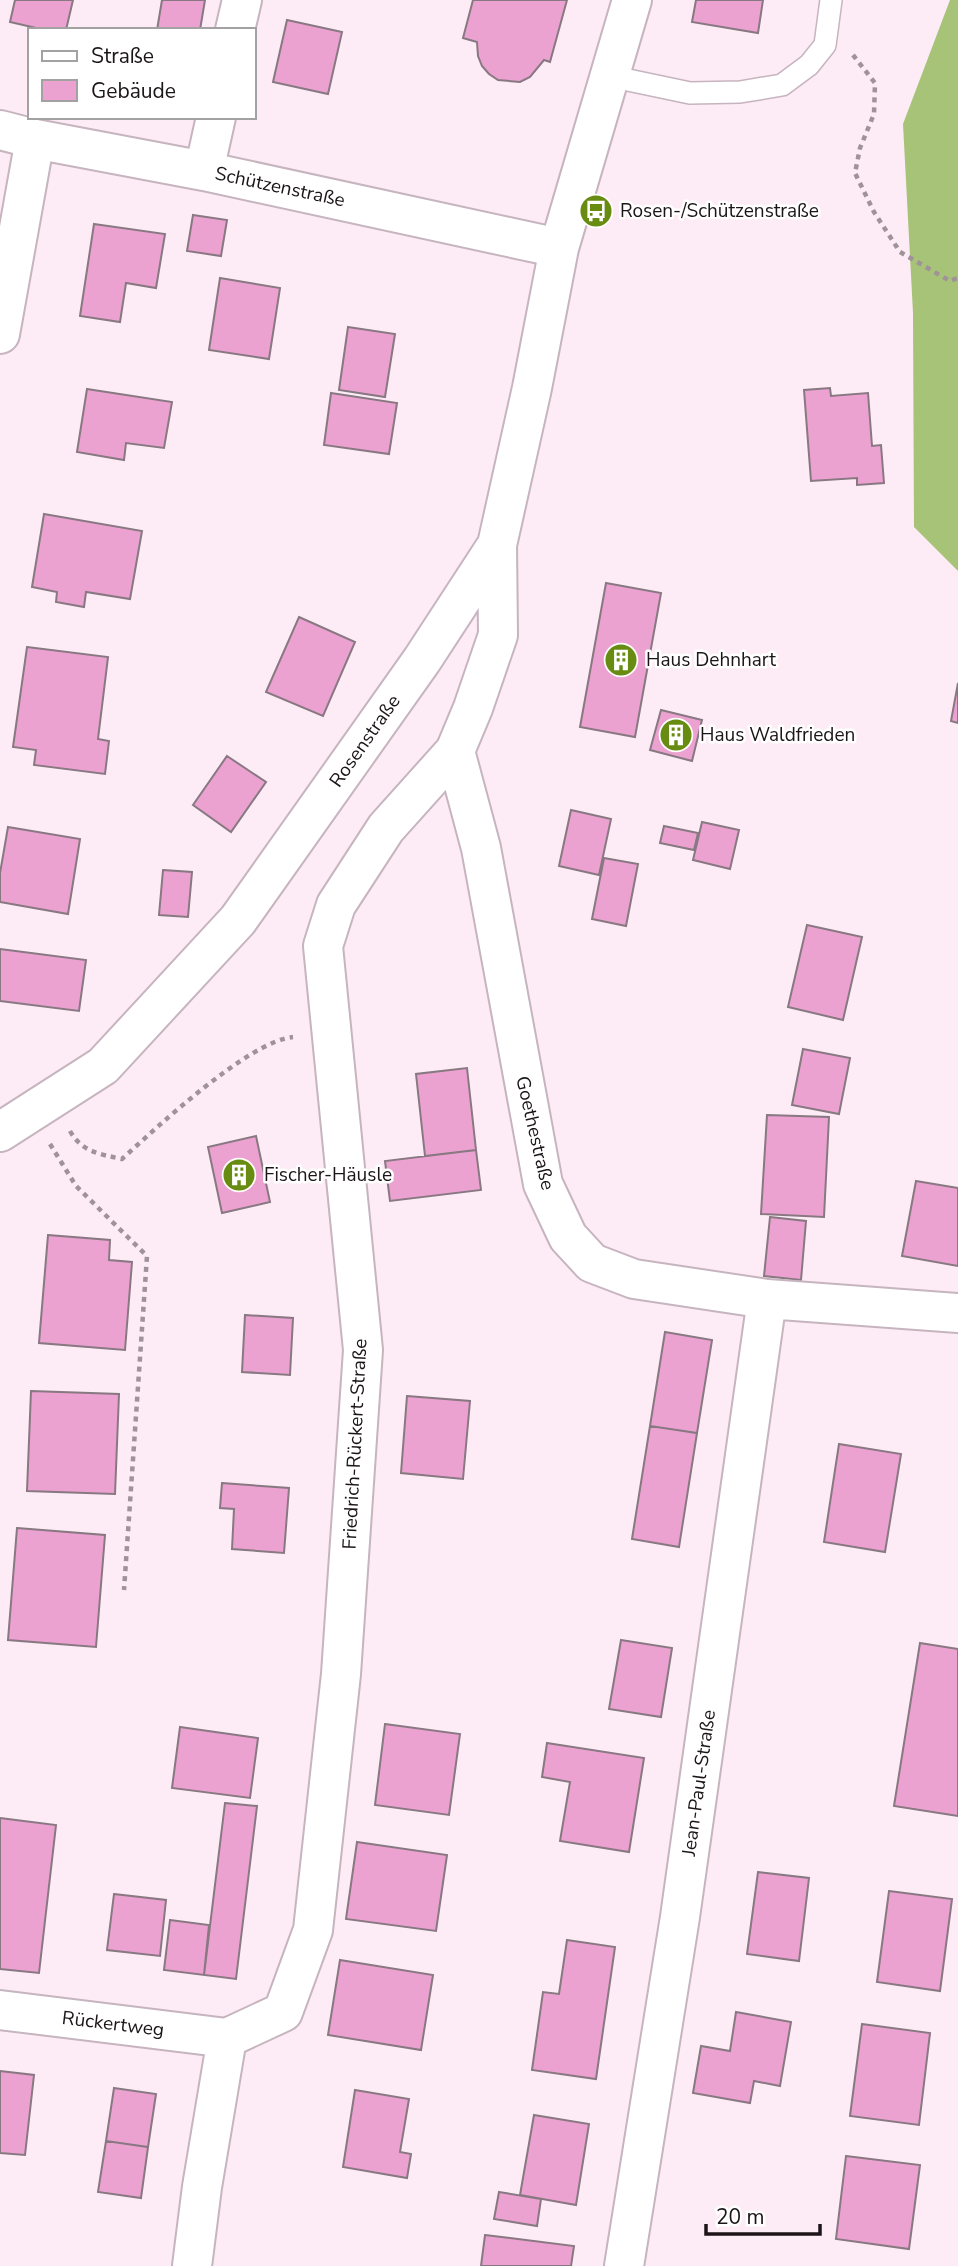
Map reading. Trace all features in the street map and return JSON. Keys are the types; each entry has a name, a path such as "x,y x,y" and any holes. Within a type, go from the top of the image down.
{"street":[{"path":"235,28 242,0"},
{"name":"Rosenstraße","path":"15,1123 103,1066 238,920 422,660 497,545 532,388 559,248 632,0"},
{"path":"204,171 216,119"},
{"path":"0,334 17,134"},
{"name":"Schützenstraße","path":"17,134 204,171 559,248"},
{"name":"Friedrich-Rückert-Straße","path":"227,2038 283,2012 313,1930 341,1674 363,1350 323,946 336,905 386,828 455,751 498,635 497,545"},
{"name":"Goethestraße","path":"455,751 481,848 543,1184 568,1237 592,1263 635,1279 767,1299 958,1314"},
{"name":"Jean-Paul-Straße","path":"624,2266 680,1917 767,1299"},
{"name":"Rückertweg","path":"0,2010 227,2038"},
{"path":"192,2266 202,2187 227,2038"}],"lane":[{"path":"609,76 690,93 740,92 782,85 809,65 825,45 831,0"}],"path":[{"path":"825,45 853,54 875,83 874,114 860,148 855,173 874,212 900,252 950,281 958,278"},
{"path":"100,1154 121,1159 170,1114 236,1065 282,1038 332,1034"},
{"path":"15,1123 147,1256 124,1590"}],"green space":[{"path":"950,0 958,0 958,571 914,527 913,313 903,124"}],"building":[{"path":"15,0 73,0 66,28 36,28 10,22"},
{"path":"162,0 205,0 200,28 157,28"},
{"path":"473,0 567,0 550,62 544,60 530,77 520,82 498,80 489,74 478,56 477,42 463,38"},
{"path":"696,0 763,0 758,33 692,22"},
{"path":"287,20 342,32 328,94 273,82"},
{"path":"193,215 227,220 221,256 187,251"},
{"path":"94,224 165,234 156,288 126,283 120,322 80,316"},
{"path":"220,278 280,288 269,359 209,350"},
{"path":"348,327 395,334 385,397 339,390"},
{"path":"830,388 831,396 868,393 872,446 881,445 884,483 857,485 857,478 811,481 804,390"},
{"path":"87,389 172,402 164,448 126,443 124,460 77,452"},
{"path":"331,393 397,403 389,454 324,445"},
{"path":"44,514 142,531 130,599 86,592 84,607 56,602 57,592 32,587"},
{"name":"Haus Dehnhart","path":"606,583 661,593 635,737 580,727"},
{"path":"299,617 355,642 323,716 266,692"},
{"path":"27,647 108,657 98,739 109,741 105,774 34,765 36,750 13,747"},
{"path":"958,683 958,723 951,721"},
{"name":"Haus Waldfrieden","path":"661,710 702,720 692,761 650,750"},
{"path":"227,756 266,782 231,832 193,805"},
{"path":"571,810 611,819 599,875 559,866"},
{"path":"702,822 739,830 730,869 693,860"},
{"path":"664,826 698,833 694,850 660,843"},
{"path":"8,827 80,839 68,914 0,902 0,873"},
{"path":"604,858 638,864 626,926 592,919"},
{"path":"163,870 192,872 188,917 159,915"},
{"path":"807,925 862,937 843,1020 788,1007"},
{"path":"0,949 86,960 79,1011 0,1001"},
{"path":"803,1049 850,1058 839,1114 792,1105"},
{"path":"467,1068 476,1150 425,1156 416,1074"},
{"path":"767,1115 829,1117 824,1217 761,1214"},
{"name":"Fischer-Häusle","path":"256,1136 270,1202 222,1213 208,1147"},
{"path":"476,1150 481,1190 390,1201 385,1161"},
{"path":"916,1181 958,1188 958,1266 902,1256"},
{"path":"770,1217 806,1221 801,1280 764,1276"},
{"path":"48,1235 110,1240 109,1260 132,1262 125,1350 39,1343"},
{"path":"245,1315 293,1318 290,1375 242,1372"},
{"path":"665,1332 712,1340 697,1433 650,1426"},
{"path":"31,1391 119,1394 115,1494 27,1491"},
{"path":"407,1396 470,1401 463,1479 401,1473"},
{"path":"650,1426 697,1433 679,1547 632,1539"},
{"path":"839,1444 901,1454 885,1552 824,1542"},
{"path":"222,1483 289,1488 284,1553 232,1549 234,1509 220,1508"},
{"path":"17,1528 105,1535 96,1647 8,1640"},
{"path":"621,1640 672,1648 661,1717 609,1709"},
{"path":"920,1643 958,1649 958,1816 894,1806"},
{"path":"385,1724 460,1734 449,1815 375,1805"},
{"path":"180,1727 258,1738 250,1798 172,1788"},
{"path":"547,1743 644,1758 629,1852 560,1841 570,1782 542,1777"},
{"path":"225,1803 257,1806 236,1979 204,1975"},
{"path":"0,1818 56,1825 39,1973 0,1969"},
{"path":"357,1842 447,1855 436,1931 346,1919"},
{"path":"758,1872 809,1878 799,1961 747,1954"},
{"path":"889,1891 952,1899 940,1991 877,1982"},
{"path":"114,1894 166,1900 160,1956 107,1950"},
{"path":"170,1920 209,1925 204,1975 164,1970"},
{"path":"567,1940 615,1947 596,2079 532,2070 543,1992 559,1994"},
{"path":"340,1960 433,1975 421,2050 328,2035"},
{"path":"736,2012 791,2022 780,2086 754,2081 750,2103 693,2093 701,2046 730,2051"},
{"path":"862,2024 930,2033 919,2125 850,2116"},
{"path":"0,2071 34,2075 25,2155 0,2153"},
{"path":"114,2088 156,2094 148,2147 106,2141"},
{"path":"355,2090 409,2099 400,2152 411,2154 407,2178 343,2167"},
{"path":"534,2115 589,2124 576,2205 520,2195"},
{"path":"106,2141 148,2147 141,2198 98,2192"},
{"path":"846,2156 920,2165 909,2249 836,2239"},
{"path":"499,2192 541,2199 537,2226 494,2219"},
{"path":"485,2235 574,2246 571,2266 481,2266"}],"place":[{"name":"Rosen-/Schützenstraße","path":"596,211"},
{"name":"Haus Dehnhart","path":"621,660"},
{"name":"Haus Waldfrieden","path":"676,735"},
{"name":"Fischer-Häusle","path":"239,1175"}]}
